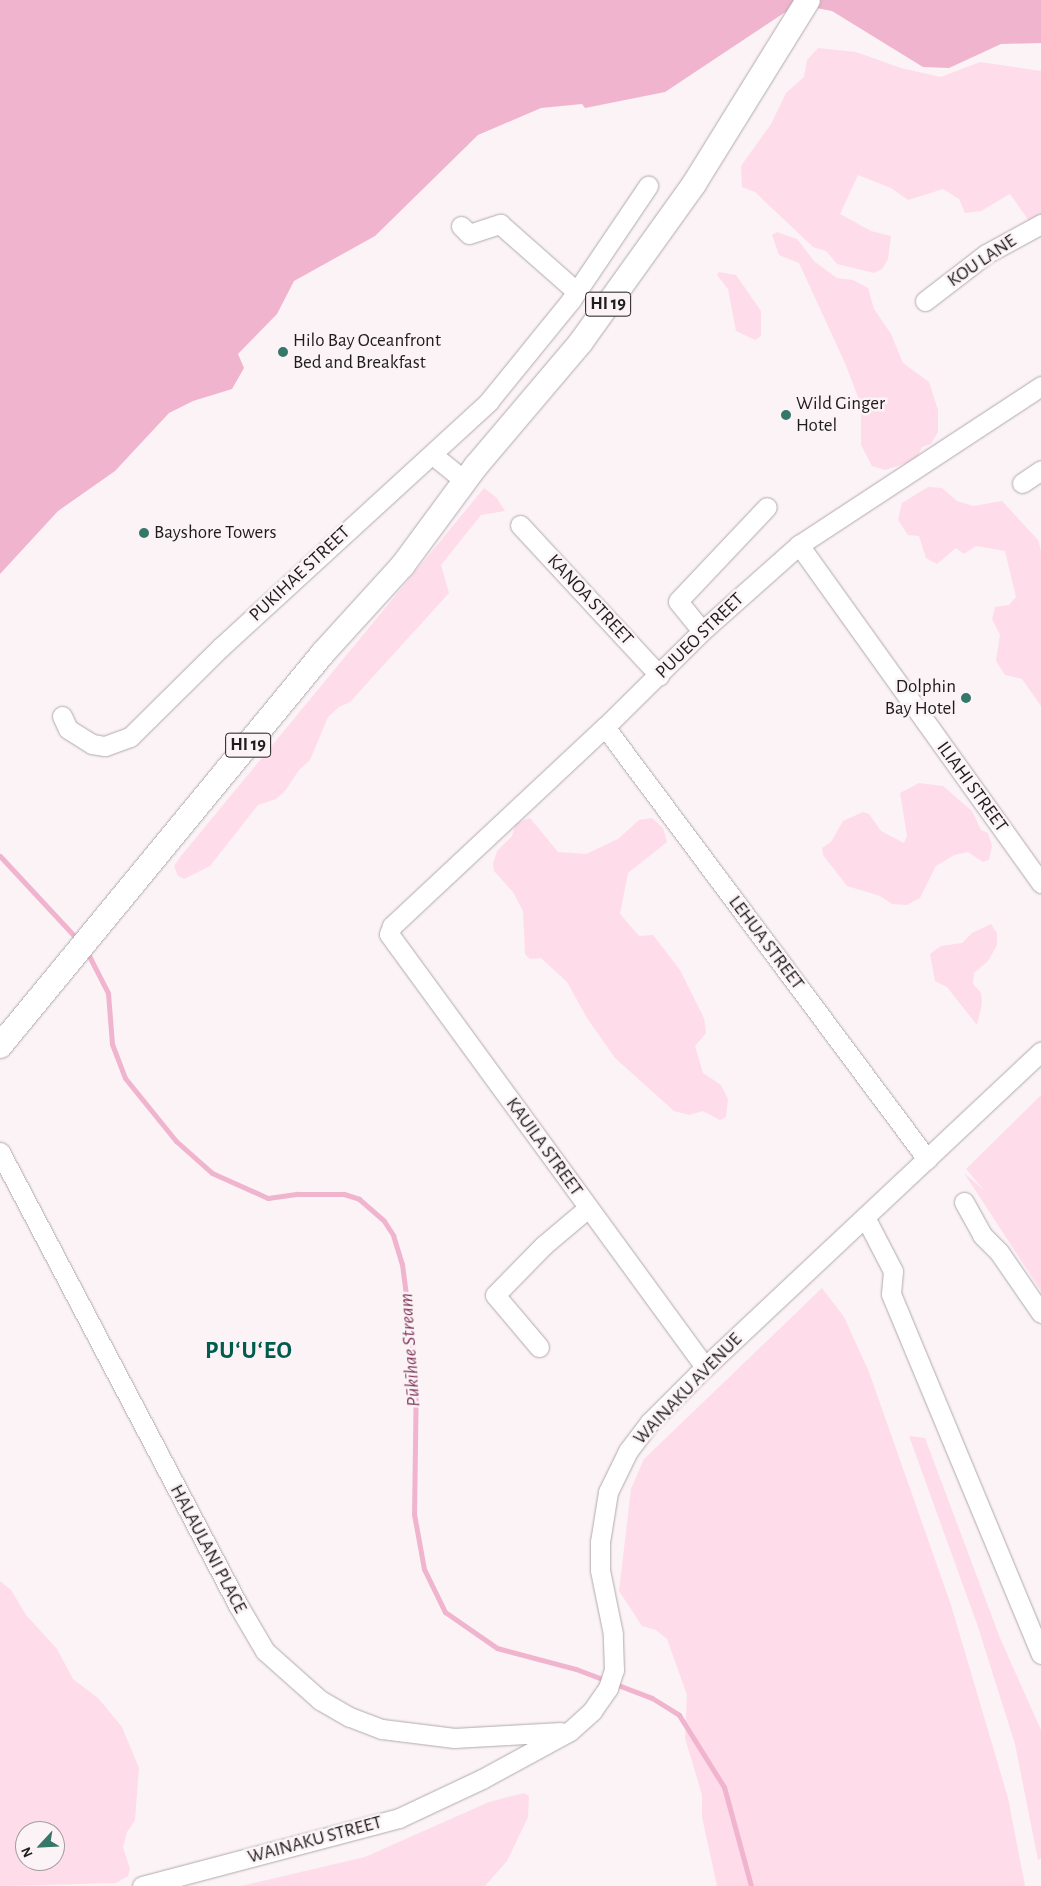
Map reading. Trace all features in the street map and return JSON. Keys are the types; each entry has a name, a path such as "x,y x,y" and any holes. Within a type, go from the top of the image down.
{"main road":[{"name":"HI 19","path":"0,1046 323,652 403,566 466,481 582,342 657,238 714,153 750,89 808,0"}],"street":[{"name":"PUKIHAE STREET","path":"62,716 68,729 81,739 105,746 130,737 169,696 387,492 433,455 512,374 576,291 648,186"},
{"path":"460,226 469,234 500,224 576,291"},
{"name":"KOU LANE","path":"925,301 986,254 1041,224"},
{"name":"PUUEO STREET","path":"392,926 605,727 702,630 799,545 1041,386"},
{"path":"433,455 466,481"},
{"path":"1022,483 1041,470"},
{"path":"702,630 678,602 767,507"},
{"name":"KANOA STREET","path":"520,524 659,675"},
{"name":"ILIAHI STREET","path":"799,545 1041,883"},
{"name":"LEHUA STREET","path":"605,727 927,1159"},
{"name":"KAUILA STREET","path":"392,926 388,934 391,940 705,1367"},
{"name":"WAINAKU AVENUE","path":"482,1779 570,1731 592,1711 608,1688 614,1670 613,1647 600,1570 602,1517 608,1492 628,1451 650,1422 705,1367 1041,1051"},
{"name":"HALAULANI PLACE","path":"0,1152 238,1605 271,1658 320,1700 350,1717 396,1732 454,1738 570,1731"},
{"path":"964,1202 982,1234 999,1252 1041,1313"},
{"path":"539,1347 495,1294 544,1245 588,1208"},
{"path":"865,1217 892,1271 891,1294 1041,1654"},
{"name":"WAINAKU STREET","path":"142,1886 399,1818 482,1779"}],"shaded area":[{"path":"0,0 1041,0 1041,43 1001,44 949,68 923,67 832,11 806,6 784,13 665,92 585,108 582,104 541,108 478,135 375,236 294,281 277,314 238,354 244,368 232,389 193,401 169,413 115,471 58,511 0,574"},
{"path":"818,48 856,52 901,68 941,77 980,62 1041,71 1041,215 1029,221 1010,194 981,211 965,213 959,199 943,189 908,200 891,188 858,175 840,214 871,231 891,236 888,259 882,269 874,273 837,264 826,251 813,247 755,192 742,187 741,166 771,124 786,93 804,77 807,60"},
{"path":"777,232 797,239 815,262 837,278 853,280 868,288 874,309 891,334 903,363 929,382 938,410 938,432 931,444 922,447 916,460 885,470 872,466 861,445 861,405 845,363 799,263 779,255 772,235"},
{"path":"719,272 736,275 761,311 761,336 755,340 736,331 728,289 717,275"},
{"path":"928,487 942,488 957,501 973,506 1002,501 1038,540 1041,551 1041,706 1022,679 1005,675 996,661 1000,635 992,619 995,607 1009,605 1016,597 1005,551 976,546 964,554 956,548 937,564 926,558 919,536 908,535 898,520 902,503"},
{"path":"484,488 497,498 505,511 481,515 441,565 449,593 350,702 339,707 328,717 310,760 299,770 285,791 276,799 258,805 210,866 184,879 178,876 174,866 181,856"},
{"path":"919,783 943,786 972,811 981,830 988,833 992,846 989,860 983,862 968,852 954,855 936,866 920,898 907,905 892,904 880,896 847,886 823,855 822,848 831,842 843,821 863,812 869,814 881,831 904,843 907,836 900,793"},
{"path":"530,818 558,852 586,854 618,839 639,820 652,818 663,828 667,842 628,873 620,914 639,936 653,935 680,970 704,1018 706,1033 695,1046 703,1073 721,1085 728,1099 726,1117 720,1120 703,1111 689,1115 674,1111 615,1058 587,1018 567,982 541,958 530,959 525,954 523,911 513,892 494,871 493,864 497,851 512,836 516,823"},
{"path":"991,924 997,933 997,945 988,961 974,973 973,984 981,993 982,1004 977,1025 947,987 935,981 930,954 941,946 962,943 972,933"},
{"path":"1041,1095 1041,1291 964,1173 984,1190 966,1169"},
{"path":"822,1288 844,1317 869,1372 951,1605 1008,1798 1025,1886 717,1886 702,1817 702,1795 685,1738 687,1695 667,1639 656,1630 642,1626 619,1591 631,1489 644,1459"},
{"path":"909,1436 925,1438 1000,1638 1041,1730 1041,1858 1038,1860 1015,1744 977,1624"},
{"path":"0,1581 11,1590 26,1615 57,1649 73,1679 98,1698 122,1727 139,1768 135,1820 127,1832 123,1847 130,1869 128,1876 116,1883 0,1886"},
{"path":"524,1793 529,1796 528,1817 507,1861 485,1886 241,1886 365,1857 489,1802"}],"waterway":[{"name":"Pūkīhae Stream","path":"0,856 78,940"},
{"name":"Pūkīhae Stream","path":"86,950 108,993 112,1044 125,1078 176,1141 212,1173 268,1198 298,1194 344,1194 359,1199 384,1221 393,1235 402,1264 416,1373 414,1514 424,1569 445,1612 497,1648 576,1669 652,1698 679,1715 724,1787 751,1886"}],"place":[{"name":"Hilo Bay Oceanfront Bed and Breakfast","path":"283,352"},
{"name":"Wild Ginger Hotel","path":"786,415"},
{"name":"Bayshore Towers","path":"144,533"},
{"name":"Dolphin Bay Hotel","path":"966,698"}],"district":[{"name":"PU‘U‘EO","path":"249,1352"}]}
